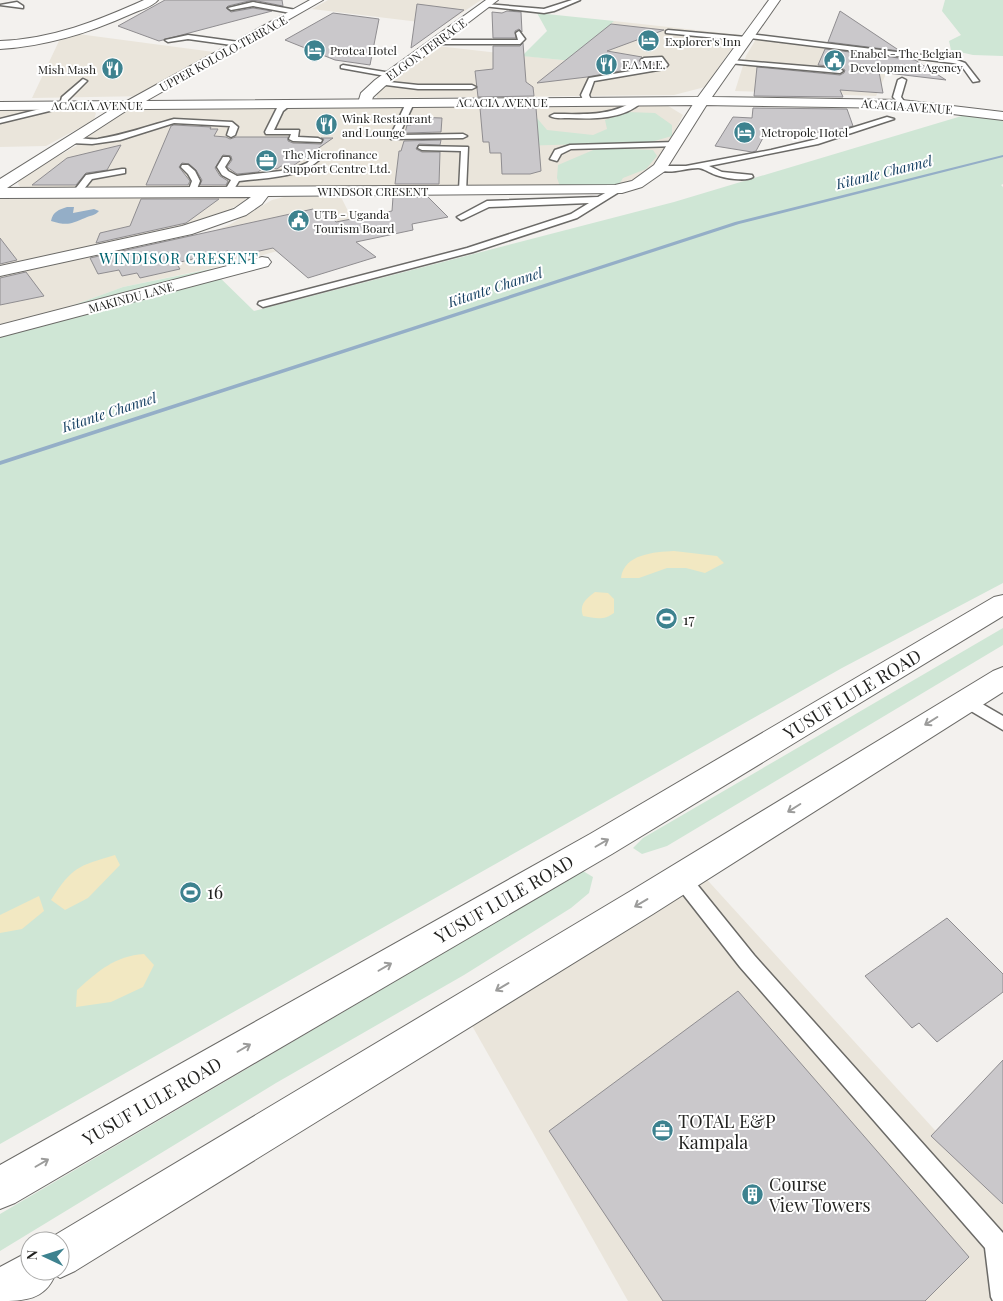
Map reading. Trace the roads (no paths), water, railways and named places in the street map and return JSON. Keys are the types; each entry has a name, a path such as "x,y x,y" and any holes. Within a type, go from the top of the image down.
{"main road":[{"path":"0,46 24,45 74,34 153,0"},
{"name":"UPPER KOLOLO TERRACE","path":"128,105 318,0"},
{"name":"WINDSOR CRESENT","path":"0,193 192,192 232,185 263,192 616,190 637,184 660,168 705,97 775,0"},
{"name":"ELGON TERRACE","path":"365,100 380,83 489,3"},
{"name":"ACACIA AVENUE","path":"0,106 143,97 365,100 705,97 900,101 1003,109"},
{"name":"ACACIA AVENUE","path":"0,100 128,105 365,100 410,103 586,98 639,101 705,97"},
{"name":"ACACIA AVENUE","path":"900,101 1003,116"},
{"path":"0,186 128,105"},
{"path":"0,271 131,243 203,224 240,212 256,201 263,192"},
{"name":"MAKINDU LANE","path":"0,331 262,262"},
{"name":"YUSUF LULE ROAD","path":"0,1188 601,844 1003,604"},
{"path":"70,1250 681,878 1003,678"},
{"path":"0,1292 20,1280"}],"lane":[{"path":"489,3 544,11 552,10 577,0"},
{"path":"3,4 17,4 21,7"},
{"path":"231,8 253,4 296,12"},
{"path":"668,32 748,38 954,61 963,64 975,81"},
{"path":"435,42 520,42 522,39 519,33"},
{"path":"168,40 188,37 239,44"},
{"path":"586,98 591,79 662,68 665,65 662,60 644,60"},
{"path":"731,62 840,71"},
{"path":"343,67 391,75"},
{"path":"900,101 902,80"},
{"path":"0,121 64,102 83,81"},
{"path":"380,83 418,87 472,87"},
{"path":"554,116 601,116 632,108 639,101"},
{"path":"289,103 280,110 269,132 296,132 293,139 318,140"},
{"path":"410,103 394,137 462,136"},
{"path":"660,168 701,166 815,142 890,119"},
{"path":"71,141 92,142 120,138 174,121 232,124 234,127 231,135"},
{"path":"554,159 558,152 570,147 676,144"},
{"path":"422,148 466,149 463,190"},
{"path":"226,159 221,167 232,185 292,172 310,165 321,154"},
{"path":"701,166 720,174 748,177"},
{"path":"185,167 192,173 196,181 192,192"},
{"path":"77,192 89,177 122,172"},
{"path":"263,304 470,250 574,216 616,190"},
{"path":"461,217 487,204 600,200"},
{"path":"966,700 1003,724"},
{"path":"681,878 747,962 996,1243 1003,1297"}],"water":[{"path":"67,207 74,207 73,213 94,209 99,211 94,215 69,224 51,221 55,213"}],"waterway":[{"name":"Kitante Channel","path":"0,463 737,223 1003,156"}],"place":[{"name":"Explorer's Inn","path":"649,41"},
{"name":"Protea Hotel","path":"314,50"},
{"name":"Enabel - The Belgian Development Agency","path":"834,60"},
{"name":"F.A.M.E.","path":"606,64"},
{"name":"Mish Mash","path":"112,69"},
{"name":"Wink Restaurant and Lounge","path":"326,125"},
{"name":"Metropole Hotel","path":"745,132"},
{"name":"The Microfinance Support Centre Ltd.","path":"267,161"},
{"name":"UTB - Uganda Tourism Board","path":"298,221"},
{"name":"17","path":"667,619"},
{"name":"16","path":"191,892"},
{"name":"TOTAL E&P Kampala","path":"662,1131"},
{"name":"Course View Towers","path":"753,1194"}],"district":[{"name":"WINDISOR CRESENT","path":"179,258"}]}
